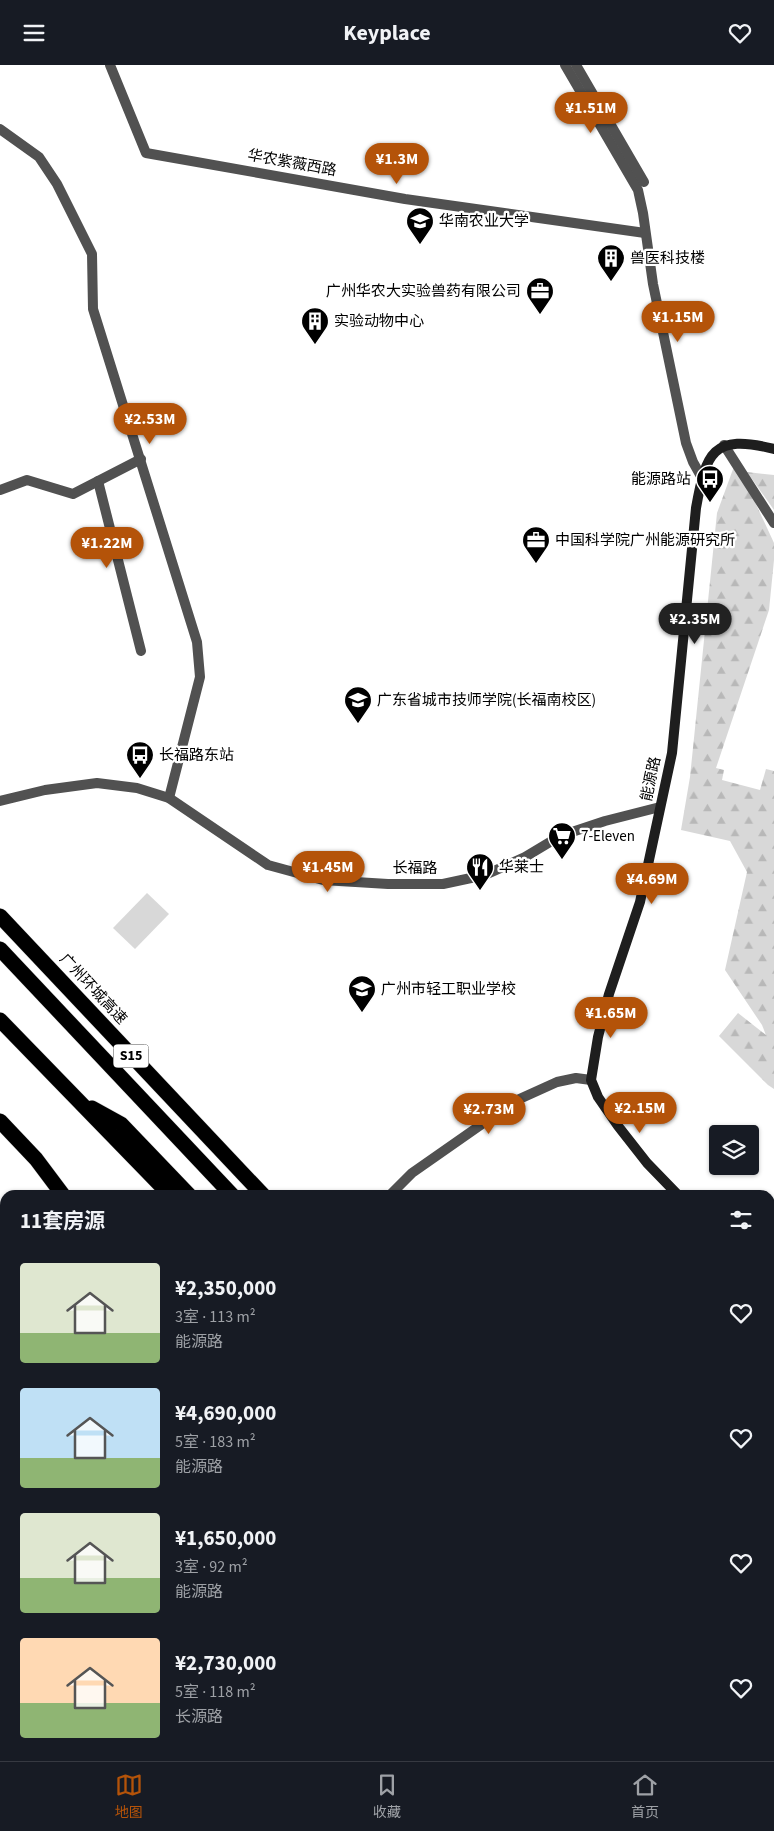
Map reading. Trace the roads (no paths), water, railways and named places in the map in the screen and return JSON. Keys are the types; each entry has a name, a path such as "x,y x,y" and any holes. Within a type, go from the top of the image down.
{"highway":[{"name":"广州环城高速","path":"0,916 258,1190"},
{"name":"S15","path":"0,949 227,1190"},
{"path":"0,1020 165,1190"},
{"path":"41,1064 96,1111 121,1124 184,1190"},
{"path":"0,1121 36,1159 59,1190"}],"street":[{"name":"华农紫薇西路","path":"110,65 146,153 405,199 645,233"},
{"path":"565,65 614,139"},
{"path":"576,65 614,139 641,186 645,233 653,284 686,443 693,462 702,478"},
{"path":"0,129 39,157 58,184 92,255 93,309 141,459 196,642 200,677 169,798"},
{"path":"774,449 746,443 724,445 774,523"},
{"name":"能源路","path":"591,1079 600,1029 614,978 640,902 672,753 696,508 702,478 708,460 724,445"},
{"path":"0,490 27,480 73,494 141,459"},
{"path":"98,481 141,651"},
{"name":"长福路","path":"0,801 45,790 97,783 137,788 169,798 268,865 323,880 388,884 442,884 485,875 524,857 560,836 605,821 660,807"},
{"path":"395,1190 412,1173 515,1101 557,1082 576,1078 591,1079 598,1097 618,1126 647,1163 673,1190"}],"place":[{"name":"华南农业大学","path":"420,245"},
{"name":"兽医科技楼","path":"611,282"},
{"name":"广州华农大实验兽药有限公司","path":"540,315"},
{"name":"实验动物中心","path":"315,345"},
{"name":"能源路站","path":"710,503"},
{"name":"中国科学院广州能源研究所","path":"536,564"},
{"name":"广东省城市技师学院(长福南校区)","path":"358,724"},
{"name":"长福路东站","path":"140,779"},
{"name":"7-Eleven","path":"562,860"},
{"name":"华莱士","path":"480,891"},
{"name":"广州市轻工职业学校","path":"362,1013"}]}
